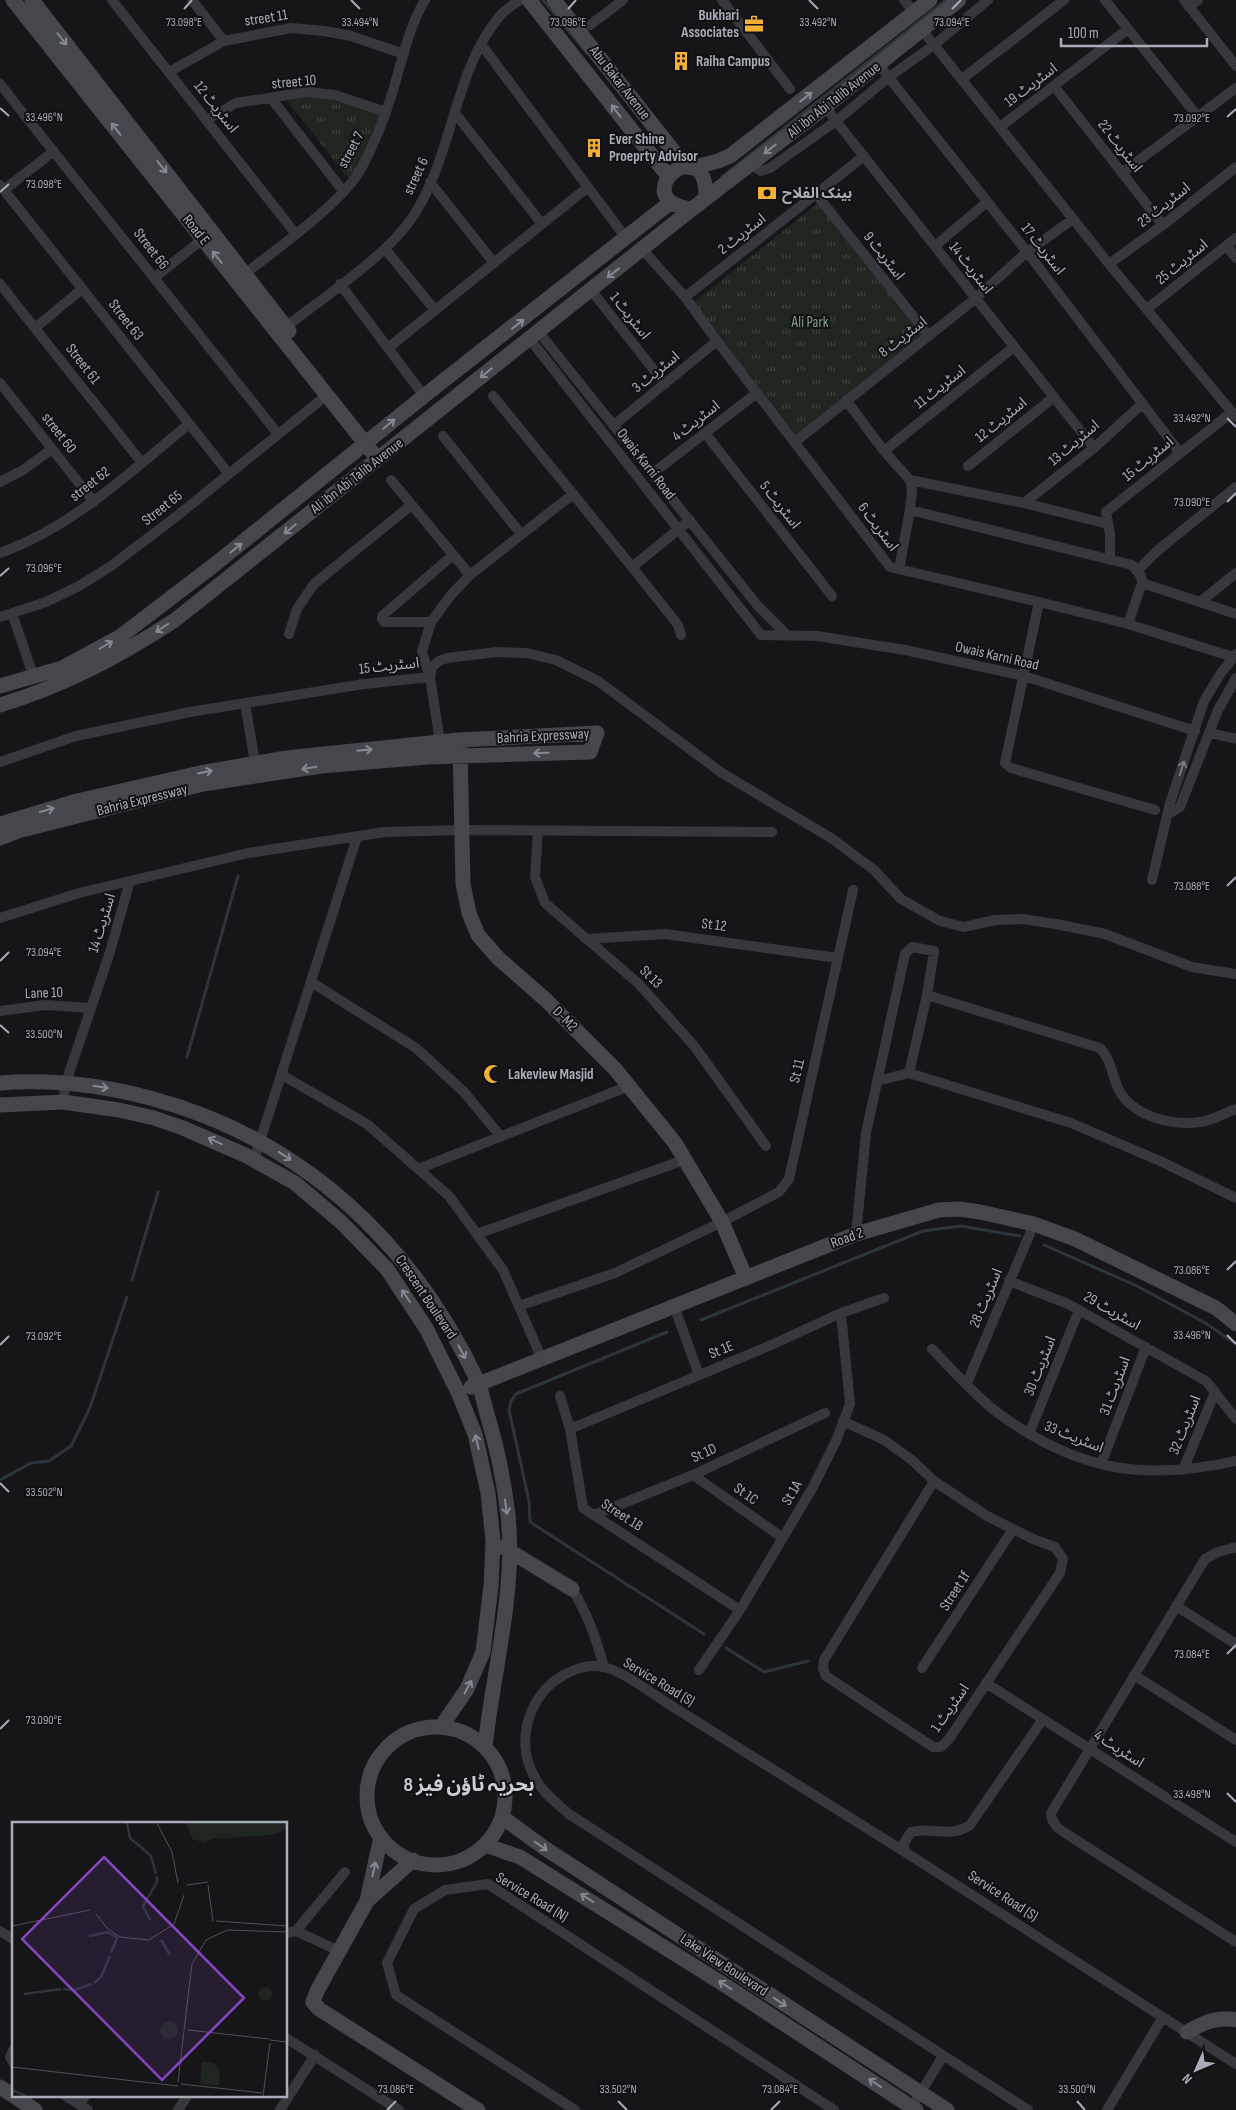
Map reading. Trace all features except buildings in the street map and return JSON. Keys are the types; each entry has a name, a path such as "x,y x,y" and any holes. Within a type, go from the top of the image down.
{"main road":[{"name":"Road E","path":"14,0 327,395 369,441"},
{"name":"Road E","path":"32,0 286,327 381,457"},
{"name":"Abu Bakar Avenue","path":"529,0 668,176"},
{"name":"Abu Bakar Avenue","path":"554,0 689,167"},
{"name":"Ali ibn Abi Talib Avenue","path":"706,197 879,65 959,0"},
{"name":"Ali ibn Abi Talib Avenue","path":"689,167 718,162 730,156 922,5"},
{"path":"689,167 698,171 706,182 706,197 692,209 677,206 671,202 665,190 668,176 679,168 689,167"},
{"name":"Ali ibn Abi Talib Avenue","path":"0,686 34,678 62,668 122,636 671,202"},
{"name":"Ali ibn Abi Talib Avenue","path":"0,705 37,694 96,668 175,620 692,209"},
{"name":"Bahria Expressway","path":"0,824 77,801 200,773 286,758 460,748 597,733 590,752 460,748"},
{"name":"D-M2","path":"460,748 463,884 469,913 478,935 498,958 546,1000 615,1069 675,1143 722,1222 746,1278"},
{"name":"Bahria Expressway","path":"0,838 18,831 203,784 441,749"},
{"name":"Crescent Boulevard","path":"0,1083 66,1082 113,1089 168,1103 209,1117 261,1141 316,1177 353,1208 382,1236 428,1295 454,1337 479,1384 491,1428 508,1516 509,1551 501,1634 489,1704 485,1747"},
{"name":"Crescent Boulevard","path":"0,1105 63,1102 119,1110 154,1118 183,1128 254,1160 295,1183 341,1222 388,1269 426,1328 458,1392 475,1434 488,1493 493,1541 492,1586 483,1652 467,1689 441,1727"},
{"name":"Road 2","path":"458,1392 856,1234 939,1210 980,1212 1034,1224 1075,1239 1124,1261 1216,1308 1236,1324"},
{"path":"493,1541 572,1589"},
{"path":"441,1727 464,1733 485,1747 493,1757 503,1780 505,1799 502,1818 492,1837 485,1845 463,1859 451,1863 425,1864 400,1855 381,1837 373,1823 368,1808 368,1785 376,1762 384,1750 396,1739 410,1732 425,1728 441,1727"},
{"name":"Lake View Boulevard","path":"502,1818 543,1848 947,2110"},
{"path":"381,1837 367,1901 317,1990 313,2002 319,2009 478,2110"},
{"name":"Lake View Boulevard","path":"485,1845 520,1856 723,1984 912,2109"},
{"path":"367,1901 412,1860"},
{"path":"1187,2032 1208,2021 1236,2020"},
{"path":"0,2087 12,2095"},
{"path":"17,2098 36,2110"}],"street":[{"name":"اسٹریٹ 12","path":"112,0 295,233"},
{"path":"192,0 224,41"},
{"name":"street 7","path":"245,274 343,191 362,168 386,112 410,33 425,0"},
{"name":"street 6","path":"286,327 385,250 412,218 437,169 464,86 481,44 500,15 520,0"},
{"path":"590,25 623,0"},
{"path":"722,0 790,89"},
{"path":"904,0 922,5"},
{"path":"751,164 754,168 761,171 770,168 836,121 889,77 934,45 988,0"},
{"path":"962,79 1064,0"},
{"path":"1105,0 1198,117"},
{"path":"1198,0 1186,3 1236,66"},
{"name":"street 11","path":"169,72 224,41 291,28 351,36 404,54"},
{"name":"اسٹریٹ 19","path":"1000,127 1128,29"},
{"path":"922,30 1109,264 1234,415"},
{"path":"481,44 626,238"},
{"name":"اسٹریٹ 17","path":"879,65 1027,252 1180,453"},
{"name":"Street 66","path":"0,84 278,434"},
{"name":"اسٹریٹ 22","path":"1054,86 1163,225"},
{"path":"1122,173 1236,88"},
{"name":"street 10","path":"206,120 236,103 307,92 334,95 386,112"},
{"path":"270,98 343,191"},
{"name":"اسٹریٹ 14","path":"825,107 1094,448"},
{"path":"455,113 542,224"},
{"path":"2,188 54,151"},
{"name":"اسٹریٹ 2","path":"685,298 864,156"},
{"name":"اسٹریٹ 23","path":"1109,264 1236,168"},
{"path":"430,182 494,263"},
{"path":"388,348 588,187"},
{"name":"Street 63","path":"2,188 229,474"},
{"name":"اسٹریٹ 9","path":"816,194 929,336"},
{"path":"935,246 987,202"},
{"name":"اسٹریٹ 8","path":"795,442 976,298 1027,252 1073,219"},
{"name":"اسٹریٹ 25","path":"1147,309 1236,238"},
{"path":"154,278 203,239"},
{"path":"1227,246 1236,258"},
{"path":"385,250 435,310"},
{"name":"اسٹریٹ 6","path":"642,250 685,298 890,567 1128,624 1235,655"},
{"name":"Street 61","path":"0,284 142,462"},
{"path":"340,284 424,396"},
{"path":"35,328 82,289"},
{"name":"اسٹریٹ 1","path":"591,290 665,384"},
{"name":"Owais Karni Road","path":"534,334 614,425 758,606 787,635"},
{"name":"Owais Karni Road","path":"534,334 678,529 761,634 816,636 905,650 1024,676 1195,731"},
{"name":"اسٹریٹ 3","path":"614,425 717,342"},
{"name":"اسٹریٹ 11","path":"884,451 1014,347"},
{"name":"street 60","path":"0,383 94,502"},
{"name":"اسٹریٹ 4","path":"652,473 757,393"},
{"name":"Street 65","path":"0,617 46,602 79,586 111,566 327,395"},
{"path":"493,396 678,625 681,635"},
{"name":"اسٹریٹ 12","path":"968,466 1054,397"},
{"path":"846,400 884,451 910,480 912,490 910,510 899,569"},
{"name":"اسٹریٹ 13","path":"1024,503 1094,448 1142,404"},
{"name":"اسٹریٹ 15","path":"1108,524 1106,512 1180,453 1234,415"},
{"name":"street 62","path":"0,553 26,543 83,511 189,424"},
{"name":"اسٹریٹ 5","path":"705,433 832,596"},
{"path":"443,436 521,534"},
{"path":"0,482 23,470 52,449"},
{"path":"391,480 410,506 470,575"},
{"path":"910,480 1024,503 1108,524 1110,560"},
{"path":"1138,570 1156,552 1236,487"},
{"name":"اسٹریٹ 15","path":"0,762 76,736 244,703 364,684 430,677 422,652 431,622 451,595 470,575 573,494"},
{"path":"289,634 297,609 314,584 410,506"},
{"path":"910,510 1132,565 1138,570 1142,583 1128,624"},
{"path":"632,567 690,520"},
{"path":"431,622 384,622 382,616 453,555"},
{"path":"1200,602 1236,572"},
{"path":"1142,583 1236,614"},
{"path":"1039,602 1005,763 1011,768 1155,810"},
{"path":"12,613 34,678"},
{"path":"441,749 430,677 432,667 438,661 447,658 497,652 526,653 556,660 598,681 722,773 831,838 874,870 901,899 940,921 964,927 995,920 1022,919 1056,924 1106,934 1192,967 1236,974"},
{"path":"1152,880 1168,814 1204,701 1220,673 1235,655"},
{"path":"1168,814 1180,807 1218,710 1236,678"},
{"path":"244,703 255,763"},
{"path":"1210,733 1236,739"},
{"path":"130,881 248,853 385,832 538,830 772,832"},
{"name":"St 13","path":"538,830 535,877 545,903 639,984 695,1046 766,1146"},
{"path":"254,1160 357,837"},
{"name":"اسٹریٹ 14","path":"0,918 78,893 130,881 109,955 66,1082 63,1102"},
{"name":"St 11","path":"519,1306 616,1273 779,1192 789,1179 853,890"},
{"name":"St 12","path":"586,938 665,934 838,958"},
{"path":"856,1234 866,1134 905,954 912,947 934,951 927,995 908,1072"},
{"path":"311,982 416,1048 464,1092 501,1136"},
{"path":"927,995 1100,1048 1107,1055 1120,1092 1135,1108 1154,1117 1184,1122 1201,1122 1236,1109"},
{"name":"Lane 10","path":"0,1011 44,1005 90,1008"},
{"path":"878,1081 908,1072 1071,1123 1160,1161 1236,1198"},
{"path":"282,1075 367,1124 449,1196 503,1270 542,1359"},
{"path":"418,1169 629,1086"},
{"path":"477,1234 684,1160"},
{"name":"اسٹریٹ 28","path":"967,1383 1034,1224"},
{"name":"اسٹریٹ 29","path":"1009,1281 1068,1304 1206,1381 1236,1419"},
{"name":"St 1E","path":"570,1429 769,1346 840,1313 884,1298"},
{"path":"674,1306 699,1375"},
{"name":"اسٹریٹ 30","path":"1029,1434 1079,1310"},
{"name":"St 1A","path":"699,1670 740,1610 813,1487 844,1422 850,1404 840,1313"},
{"name":"اسٹریٹ 31","path":"1101,1464 1146,1347"},
{"name":"اسٹریٹ 33","path":"932,1349 997,1412 1046,1445 1082,1460 1124,1470 1204,1469 1236,1461"},
{"name":"اسٹریٹ 32","path":"1183,1470 1214,1392"},
{"name":"Street 1B","path":"560,1396 570,1429 583,1508 740,1610"},
{"name":"St 1D","path":"594,1515 693,1475 824,1413"},
{"name":"اسٹریٹ 1","path":"844,1422 884,1440 912,1460 934,1481 987,1516 1055,1547 1063,1559 1060,1573 949,1739 940,1747 933,1747 826,1676 823,1668 824,1660 934,1481"},
{"name":"St 1C","path":"693,1475 783,1538"},
{"name":"Street 1f","path":"922,1668 1013,1529"},
{"path":"1236,1546 1218,1552 1206,1559 1051,1813 1051,1820 1055,1826 1236,1942"},
{"path":"572,1589 582,1605 594,1633 604,1667"},
{"path":"1176,1606 1236,1644"},
{"name":"Service Road (S)","path":"1028,2110 569,1814 545,1793 532,1773 525,1745 528,1719 537,1700 554,1680 578,1667 604,1667 638,1684 906,1852 1236,2064"},
{"path":"1134,1675 1236,1740"},
{"name":"اسٹریٹ 4","path":"986,1683 1236,1842"},
{"path":"906,1852 904,1843 911,1832 930,1830 946,1833 962,1830 970,1825 1043,1719"},
{"path":"339,1951 291,1932 346,1872"},
{"name":"Service Road (N)","path":"575,2110 396,1995 388,1964 414,1909 445,1890 488,1884 834,2110"},
{"path":"0,1931 12,1939"},
{"path":"1107,2110 1163,2017"},
{"path":"288,2039 399,2110"},
{"path":"288,2097 314,2055"},
{"path":"912,2109 920,2092 943,2056"},
{"path":"70,2098 84,2104"},
{"path":"178,2110 186,2098"},
{"path":"280,2110 287,2098"}],"green space":[{"path":"311,96 327,98 381,114 362,159 349,179 287,101"},
{"name":"Ali Park","path":"818,203 925,337 796,437 694,302"}],"waterway":[{"path":"543,0 587,53"},
{"path":"722,177 946,0"},
{"path":"187,1057 238,876"},
{"path":"132,1280 158,1192"},
{"path":"701,1320 923,1231 961,1226 1020,1236"},
{"path":"1044,1245 1137,1286 1207,1324 1236,1344"},
{"path":"0,1480 31,1463 49,1461 71,1446 90,1408 127,1297"},
{"path":"667,1332 516,1394 511,1401 509,1410 529,1501 530,1522 704,1634"},
{"path":"726,1648 764,1672 808,1661"}],"place":[{"name":"Bukhari Associates","path":"754,24"},
{"name":"Raiha Campus","path":"681,61"},
{"name":"Ever Shine Proeprty Advisor","path":"594,148"},
{"name":"بینک الفلاح","path":"767,193"},
{"name":"Lakeview Masjid","path":"493,1074"}],"district":[{"name":"بحریہ ٹاؤن فیز 8","path":"469,1785"}]}
